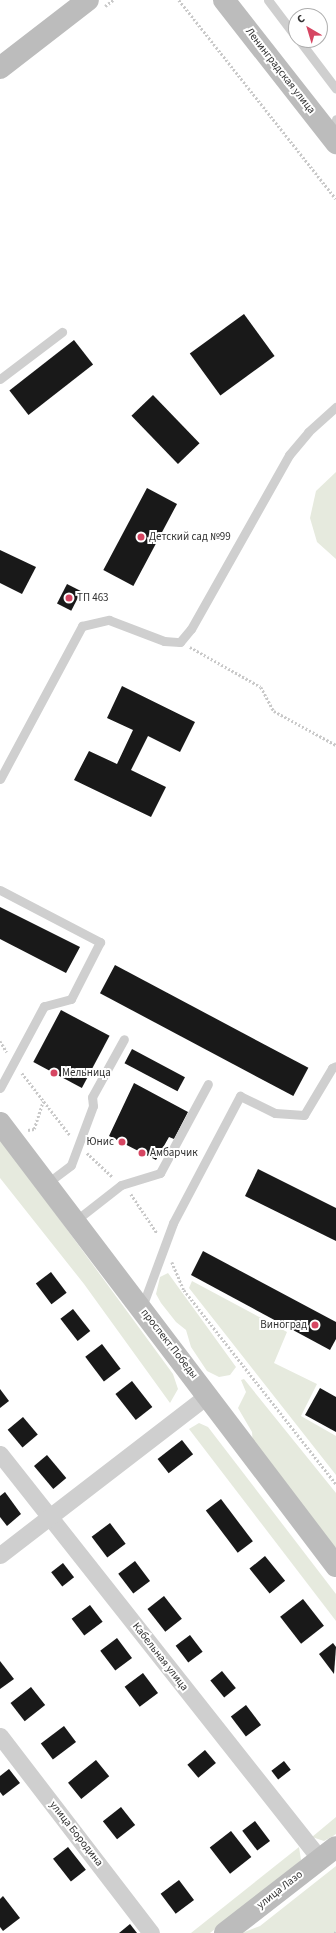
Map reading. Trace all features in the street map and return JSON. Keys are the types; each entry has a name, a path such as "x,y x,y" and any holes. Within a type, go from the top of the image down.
{"street":[{"path":"0,68 88,0"},
{"name":"Ленинградская улица","path":"224,0 335,134"},
{"name":"проспект Победы","path":"0,1123 208,1395 336,1566"},
{"path":"0,1555 208,1395"},
{"name":"Кабельная улица","path":"0,1454 50,1517 328,1853"},
{"name":"улица Бородина","path":"0,1736 151,1933"},
{"name":"улица Лазо","path":"224,1933 328,1853"}],"lane":[{"path":"268,0 288,26"},
{"path":"304,48 336,89"},
{"path":"0,379 62,332"},
{"path":"0,779 82,626 109,620 164,641 180,642 190,629 289,454 308,432 336,407"},
{"path":"0,890 100,942 70,999 44,1006 0,1088"},
{"path":"46,1184 71,1165 93,1106 92,1097 124,1039"},
{"path":"142,1309 173,1223 240,1096 275,1113 304,1115 332,1068 336,1066"},
{"path":"75,1221 121,1185 160,1173 208,1084"}],"path":[{"path":"179,0 336,199"},
{"path":"180,642 261,687 274,712 336,745"},
{"path":"24,1131 34,1129 43,1101"}],"shaded area":[{"path":"336,472 336,559 317,542 310,518 316,491"},
{"path":"0,1138 173,1374 178,1389 170,1403 84,1284 0,1178"},
{"path":"168,1273 236,1367 230,1375 219,1377 207,1371 191,1347 186,1330 176,1322 161,1303 156,1294 160,1277"},
{"path":"192,1281 287,1332 274,1363 317,1384 301,1416 336,1436 336,1475 189,1288"},
{"path":"244,1379 336,1493 336,1547 329,1547 253,1445 252,1432 238,1408 246,1392 241,1380"},
{"path":"199,1423 208,1427 336,1594 336,1621 189,1429"},
{"path":"336,1817 336,1834 324,1841 312,1837"},
{"path":"299,1847 301,1860 297,1864 210,1933 191,1933"},
{"path":"336,1866 336,1933 242,1933 260,1926"}],"building":[{"path":"244,314 275,356 220,395 190,353"},
{"path":"74,340 93,364 28,415 9,390"},
{"path":"153,395 200,443 178,464 131,416"},
{"name":"Детский сад №99","path":"147,488 177,504 133,586 103,570"},
{"path":"0,550 36,567 22,594 0,583"},
{"name":"ТП 463","path":"67,584 81,591 71,611 57,604"},
{"path":"122,686 195,722 180,752 148,736 131,770 166,787 151,817 74,780 89,751 117,764 133,730 107,718"},
{"path":"0,907 80,947 66,973 0,939"},
{"path":"115,965 308,1068 293,1096 100,993"},
{"path":"61,1010 110,1036 82,1088 33,1062"},
{"path":"132,1049 185,1077 177,1091 124,1063"},
{"path":"134,1083 188,1112 174,1139 169,1137 156,1160 109,1136"},
{"path":"258,1169 336,1208 336,1241 245,1196"},
{"path":"203,1251 336,1322 336,1339 330,1350 191,1275"},
{"path":"51,1272 67,1293 51,1304 36,1283"},
{"path":"73,1309 90,1331 78,1341 60,1319"},
{"path":"102,1344 121,1369 104,1381 85,1357"},
{"path":"132,1381 152,1407 136,1420 115,1394"},
{"path":"320,1388 336,1397 336,1432 305,1415"},
{"path":"0,1389 9,1401 0,1408"},
{"path":"23,1417 38,1435 22,1447 8,1430"},
{"path":"182,1440 193,1454 169,1473 158,1459"},
{"path":"47,1455 66,1478 53,1489 34,1466"},
{"path":"5,1492 21,1514 7,1526 0,1517 0,1496"},
{"path":"221,1499 253,1541 238,1553 206,1510"},
{"path":"110,1523 126,1544 107,1558 92,1537"},
{"path":"265,1556 285,1581 270,1593 249,1569"},
{"path":"135,1561 150,1581 133,1594 118,1574"},
{"path":"63,1563 74,1577 62,1586 51,1572"},
{"path":"164,1596 182,1619 165,1632 147,1609"},
{"path":"303,1599 324,1626 301,1644 280,1617"},
{"path":"90,1605 103,1622 84,1636 72,1619"},
{"path":"190,1635 203,1652 188,1663 176,1646"},
{"path":"117,1638 132,1658 115,1671 100,1651"},
{"path":"333,1643 336,1647 334,1674 319,1654"},
{"path":"0,1661 14,1679 0,1689"},
{"path":"222,1671 236,1688 224,1698 210,1680"},
{"path":"143,1673 158,1693 140,1707 125,1687"},
{"path":"31,1687 45,1705 25,1721 11,1703"},
{"path":"246,1705 261,1725 246,1736 231,1716"},
{"path":"64,1726 76,1742 53,1759 41,1743"},
{"path":"205,1750 216,1763 198,1778 187,1765"},
{"path":"96,1760 109,1776 81,1799 68,1783"},
{"path":"284,1761 291,1770 278,1780 271,1771"},
{"path":"9,1769 20,1783 3,1796 0,1792 0,1776"},
{"path":"121,1807 135,1825 117,1839 103,1821"},
{"path":"255,1821 270,1841 257,1851 242,1831"},
{"path":"231,1831 251,1857 230,1874 210,1848"},
{"path":"68,1847 86,1870 71,1882 53,1859"},
{"path":"179,1880 194,1900 176,1914 161,1894"},
{"path":"3,1896 20,1918 3,1931 0,1927 0,1899"},
{"path":"130,1924 137,1933 119,1933"}],"place":[{"name":"Детский сад №99","path":"141,537"},
{"name":"ТП 463","path":"69,598"},
{"name":"Мельница","path":"54,1073"},
{"name":"Юнис","path":"122,1142"},
{"name":"Амбарчик","path":"142,1153"},
{"name":"Виноград","path":"315,1325"}]}
